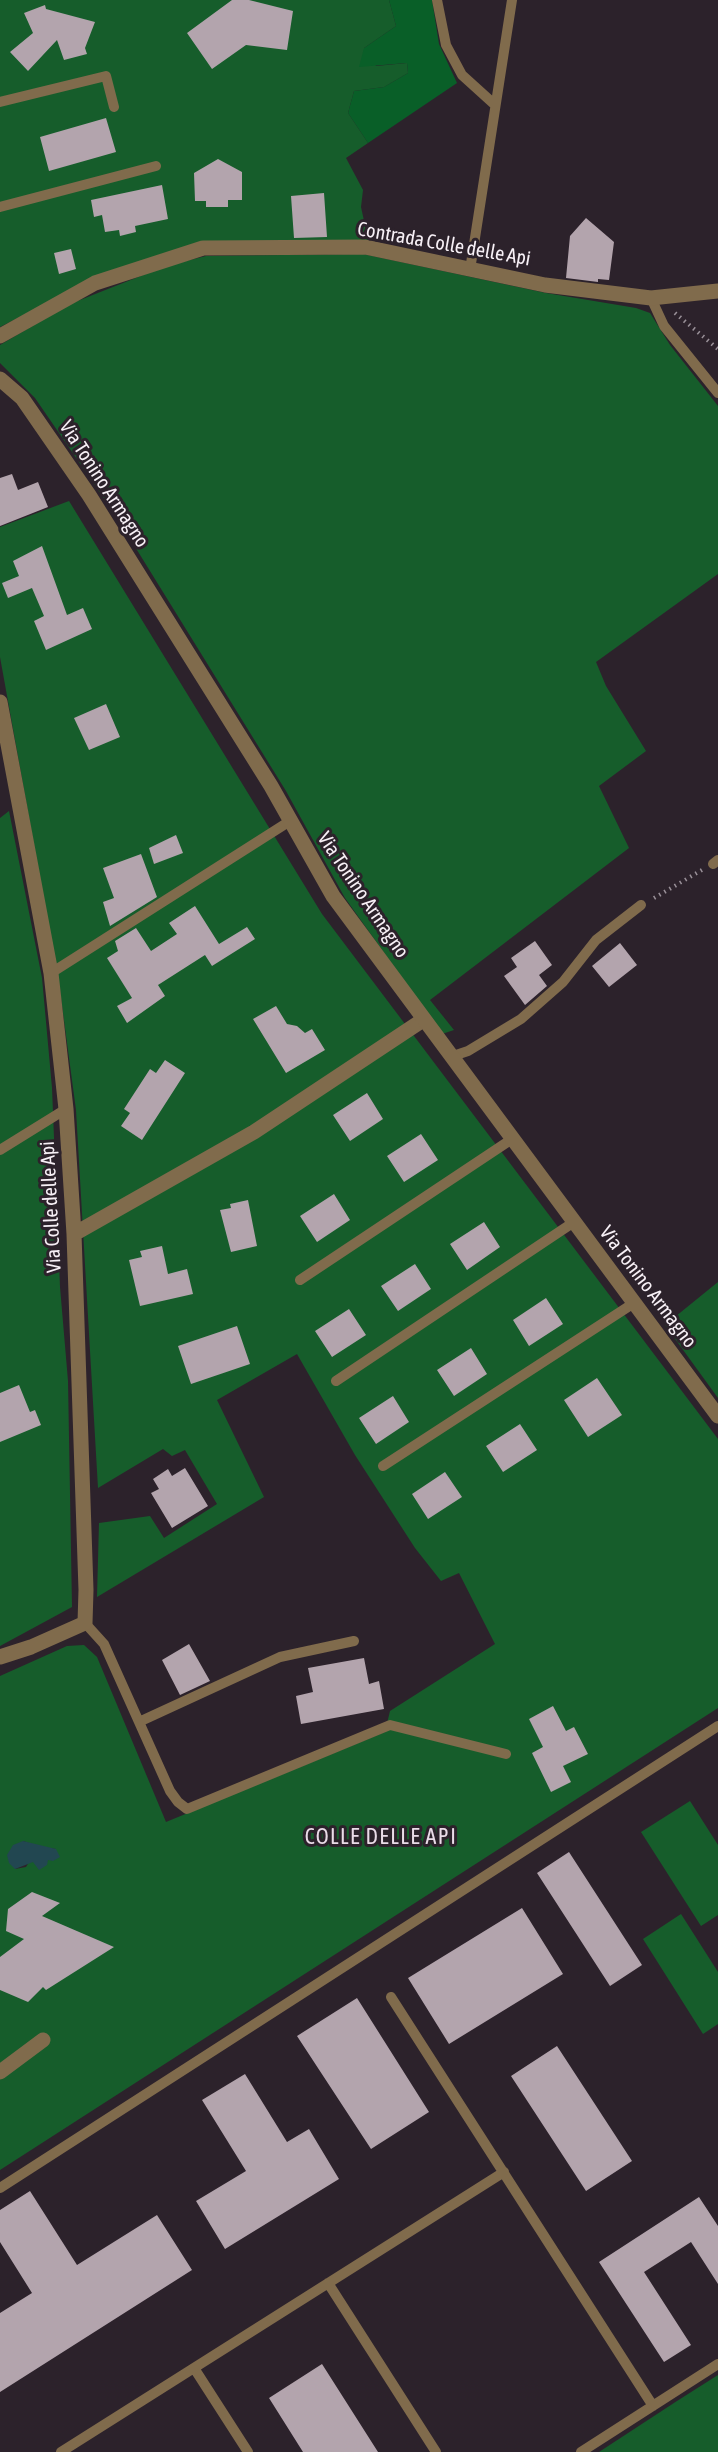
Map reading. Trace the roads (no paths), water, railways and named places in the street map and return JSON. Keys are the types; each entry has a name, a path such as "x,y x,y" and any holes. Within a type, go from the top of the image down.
{"street":[{"name":"Contrada Colle delle Api","path":"0,336 95,283 203,248 365,247 545,285 651,298 718,291"},
{"name":"Via Tonino Armagno","path":"0,379 22,398 89,495 290,821 333,896 718,1416"},
{"name":"Via Colle delle Api","path":"0,702 51,973 66,1109 74,1234 86,1579 85,1623"},
{"path":"74,1234 254,1132 423,1020"},
{"path":"0,1657 31,1647 85,1623"},
{"path":"0,2072 43,2040"}],"lane":[{"path":"437,0 446,45 462,75 494,104"},
{"path":"470,270 494,104 512,0"},
{"path":"0,102 106,76 114,107"},
{"path":"0,207 156,166"},
{"path":"651,298 664,326 718,393"},
{"path":"51,973 290,821"},
{"path":"450,1057 468,1051 520,1018 563,982 596,940 641,905"},
{"path":"0,1150 66,1109"},
{"path":"300,1280 512,1138"},
{"path":"336,1381 574,1222"},
{"path":"382,1466 634,1303"},
{"path":"85,1623 104,1644 141,1721 170,1791 178,1803 187,1809 390,1725 506,1754"},
{"path":"141,1721 280,1657 354,1641"},
{"path":"0,2188 718,1726"},
{"path":"391,1997 653,2406"},
{"path":"61,2452 504,2172"},
{"path":"328,2283 436,2452"},
{"path":"581,2452 718,2364"},
{"path":"194,2368 248,2452"}],"water":[{"path":"23,1841 56,1849 60,1857 53,1861 48,1860 47,1865 39,1870 33,1862 15,1869 9,1863 7,1855 13,1845"}],"district":[{"name":"COLLE DELLE API","path":"381,1837"}]}
